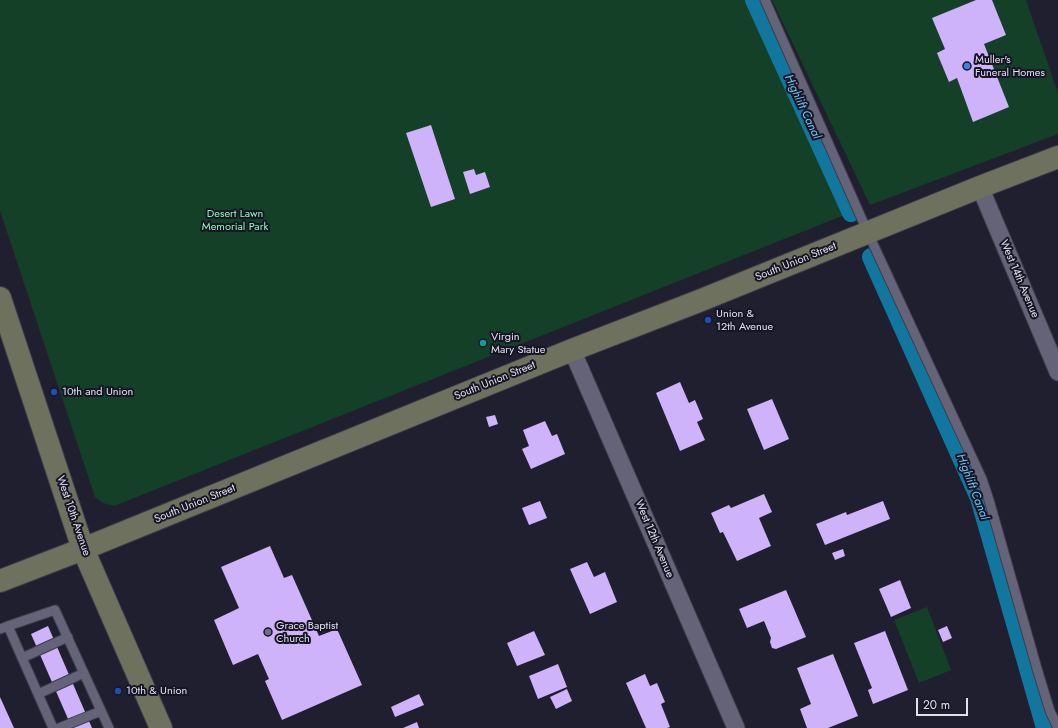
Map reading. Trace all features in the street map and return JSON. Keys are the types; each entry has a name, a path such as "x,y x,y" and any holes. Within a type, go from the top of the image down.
{"main road":[{"name":"South Union Street","path":"0,581 83,549 572,350 699,301 1058,157"},
{"name":"West 10th Avenue","path":"0,298 83,549 161,728"}],"street":[{"name":"West 14th Avenue","path":"980,187 1058,372"},
{"name":"West 12th Avenue","path":"572,350 736,728"}],"lane":[{"path":"765,0 868,233 982,479 1038,672 1050,711 1058,728"},
{"path":"53,728 22,658 4,628 55,610 109,728"},
{"path":"22,658 68,637"},
{"path":"38,694 84,674"},
{"path":"59,728 101,711"}],"green space":[{"name":"Desert Lawn Memorial Park","path":"0,0 755,0 852,212 114,506 103,503 95,497 0,211"},
{"path":"772,0 1026,0 1058,93 1058,134 870,205"},
{"path":"927,607 951,670 919,683 894,620"}],"building":[{"name":"Muller's Funeral Homes","path":"976,0 992,0 1006,35 984,44 1009,107 973,122 957,78 949,82 937,53 945,49 932,18"},
{"path":"431,125 455,199 431,207 406,133"},
{"path":"474,169 476,175 485,172 490,187 470,194 463,172"},
{"path":"680,382 689,403 695,400 703,419 697,422 705,440 680,451 656,393"},
{"path":"772,399 789,439 764,450 747,409"},
{"path":"495,415 498,424 489,427 486,417"},
{"path":"545,421 552,436 557,434 565,454 531,469 522,449 529,446 523,430"},
{"path":"764,494 772,512 759,518 771,546 737,561 723,532 720,533 711,513 729,505 731,508"},
{"path":"540,501 547,518 529,525 522,508"},
{"path":"883,501 890,519 825,545 816,524 846,512 847,515"},
{"name":"Grace Baptist Church","path":"270,546 284,578 292,575 319,636 337,629 362,685 282,720 265,681 269,679 258,654 233,665 214,620 239,608 221,567"},
{"path":"843,549 845,556 835,560 832,553"},
{"path":"587,562 594,577 605,572 617,602 590,614 570,569"},
{"path":"900,580 911,608 891,617 879,589"},
{"path":"786,590 806,637 776,649 772,648 770,642 771,638 764,621 747,628 739,609"},
{"path":"48,626 92,728 72,728 31,634"},
{"path":"947,626 952,638 943,642 938,630"},
{"path":"534,631 545,655 517,666 507,643"},
{"path":"885,631 908,690 873,704 868,690 872,688 854,643"},
{"path":"833,654 858,716 828,728 807,728 800,709 811,704 797,668"},
{"path":"558,664 567,687 538,699 529,676"},
{"path":"645,674 650,686 657,683 665,702 661,704 670,727 646,728 626,683"},
{"path":"567,689 572,701 556,709 550,697"},
{"path":"419,694 424,705 395,717 391,707"},
{"path":"0,697 14,728 0,728"},
{"path":"417,722 419,728 403,728"}],"waterway":[{"name":"Highlift Canal","path":"754,0 851,213"},
{"name":"Highlift Canal","path":"871,257 979,498 1045,728"}],"place":[{"name":"Muller's Funeral Homes","path":"967,66"},
{"name":"Union & 12th Avenue","path":"708,320"},
{"name":"Virgin Mary Statue","path":"483,343"},
{"name":"10th and Union","path":"54,392"},
{"name":"Grace Baptist Church","path":"268,632"},
{"name":"10th & Union","path":"118,691"}]}
